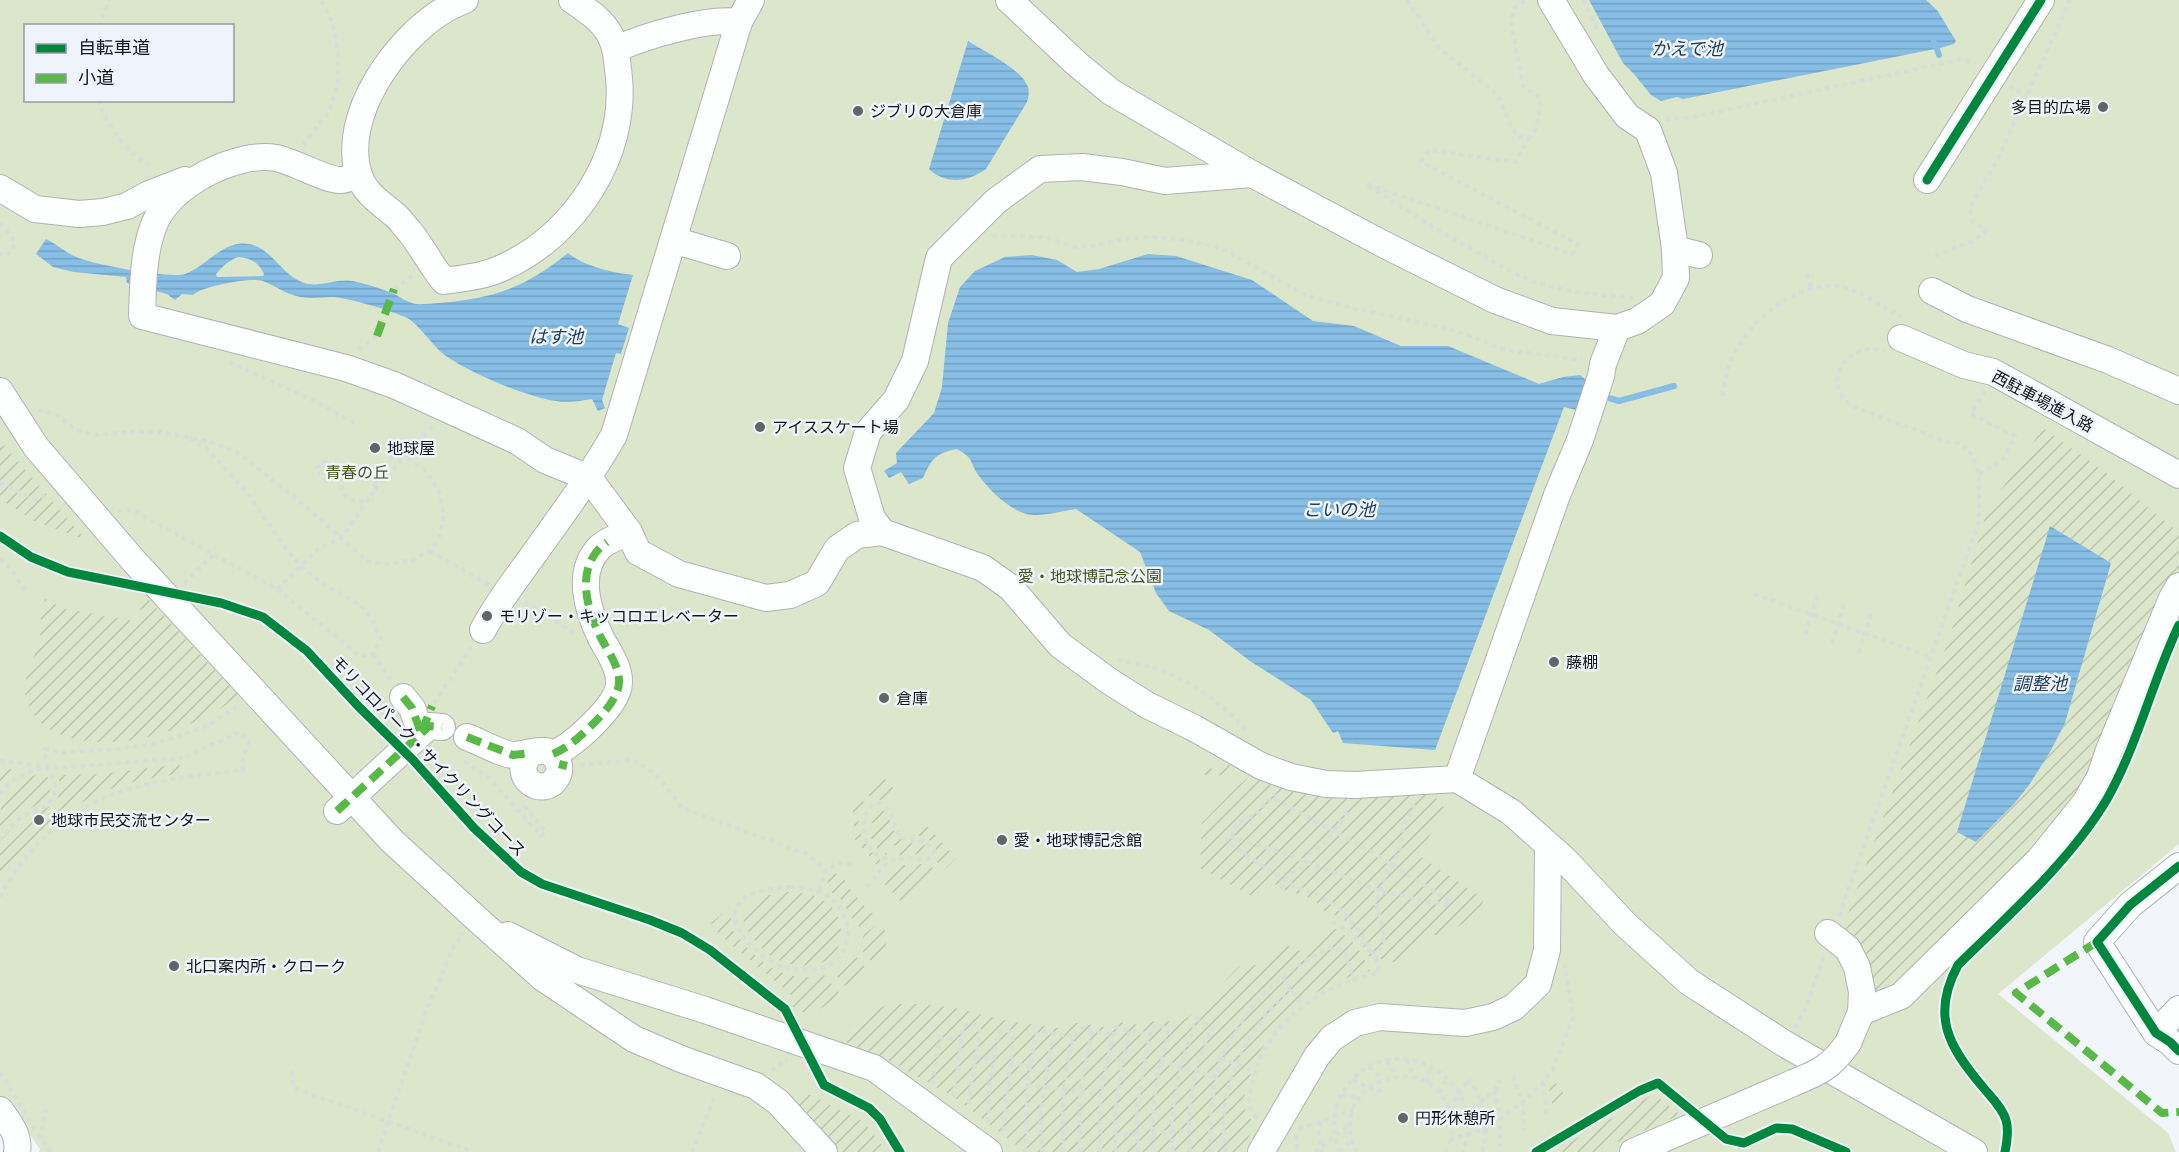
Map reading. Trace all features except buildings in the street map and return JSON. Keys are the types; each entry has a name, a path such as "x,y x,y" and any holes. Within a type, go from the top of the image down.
{"street":[{"path":"465,0 444,10 416,32 397,53 378,78 357,123 356,148 359,175 372,197 397,216 444,281 483,275 507,266 547,239 569,219 598,178 610,152 617,124 620,91 616,49 609,34 596,17 572,0"},
{"path":"1009,0 1077,64 1111,92 1252,174 1383,244 1496,300 1552,321 1627,325"},
{"path":"1457,779 1557,495 1580,440 1602,370 1627,325 1662,304 1687,252 1664,173 1648,130 1627,116 1596,75 1551,0"},
{"path":"1927,180 2041,0"},
{"path":"616,49 635,41 669,32 732,21 745,11"},
{"path":"483,630 500,601 589,478 614,435 745,11"},
{"path":"0,188 35,209 79,214 103,212 127,206 149,194 214,168 256,157 276,158 340,180 359,175"},
{"path":"882,532 872,518 857,468 868,432 896,400 915,361 939,258 996,201 1040,169 1083,167 1165,181 1252,174"},
{"path":"214,168 179,191 163,207 154,222 149,239 142,316 346,368 394,386 517,441 545,460 589,478 618,537 638,552 679,574 766,598 790,595 817,583 837,549 857,535 882,532 983,568 1011,588 1060,645 1109,681 1147,705 1194,728 1261,766 1326,784 1348,785 1457,779 1511,812 1571,866 1625,924 1689,982 1785,1044 1974,1152"},
{"path":"673,240 727,256"},
{"path":"1932,291 1967,309 2108,360 2179,391"},
{"name":"西駐車場進入路","path":"1896,345 1993,372 2179,475"},
{"path":"7,401 36,447 256,694 344,804 392,841 543,978 634,1039 756,1086 778,1102 825,1152"},
{"path":"464,748 558,760 561,751 584,733 613,700 620,682 613,660 590,613 585,586 588,565 599,548 618,537"},
{"path":"1861,1012 1900,996 2057,841 2085,803 2100,777 2157,633 2179,586"},
{"path":"344,804 431,722 412,708 403,697"},
{"path":"1260,1152 1290,1128 1317,1056 1332,1038 1355,1023 1380,1017 1465,1023 1493,1017 1514,1006 1538,984 1547,950 1548,847"},
{"path":"2179,867 2130,905 2097,942 2156,1033 2179,1051"},
{"path":"476,918 577,970 705,1010 874,1068 996,1143"},
{"path":"1633,1152 1820,1072 1837,1059 1848,1043 1861,1012 1862,992 1857,967 1848,949 1830,934"},
{"path":"2156,1033 2179,1009"},
{"path":"0,1110 28,1147"}],"path":[{"path":"99,24 109,0"},
{"path":"310,170 303,144 329,112 338,84 338,53 333,24 321,0"},
{"path":"1407,0 1440,49 1498,95 1512,128 1519,137 1530,137"},
{"path":"1526,0 1513,8 1512,27 1523,86 1542,99 1537,127 1515,162 1429,150 1421,162 1578,244 1572,254 1366,184 1436,229 1529,279 1580,293 1635,298 1627,325"},
{"path":"1935,256 1976,240 1986,230 1973,222 1970,207 1998,159 2070,0"},
{"path":"1638,124 1663,119 1689,118 1963,59"},
{"path":"99,102 107,124 127,148 150,166 178,182"},
{"path":"0,223 15,241 13,250 6,256 0,254"},
{"path":"968,230 994,236 1044,237 1075,247 1147,237 1179,239 1222,248 1305,295 1466,334 1505,350 1602,370"},
{"path":"1807,274 1811,288"},
{"path":"1790,1036 1805,1010 1830,934 1932,657 1979,520 1979,474 1972,455 1962,444 1945,441 1846,402 1840,393 1838,384 1843,361 1852,353 1861,349 1896,345"},
{"path":"226,361 317,402 357,425"},
{"path":"1979,474 2002,461 2015,436 1971,414 1989,386"},
{"path":"7,401 57,415 76,430 97,435 140,431 186,436 237,452 259,468 367,561 387,564 412,560 430,551 440,535 444,514 439,492 427,472 403,457 397,450"},
{"path":"277,589 318,549 341,538 384,478 437,421"},
{"path":"186,436 206,448 246,491 300,565 320,582 360,605 372,619 381,639 373,654"},
{"path":"375,484 366,470 360,469 345,474 342,490 349,499 359,502 370,496 401,442 399,440"},
{"path":"327,460 316,468 327,481 332,476 342,483"},
{"path":"366,464 366,470"},
{"path":"0,483 34,499 68,484"},
{"path":"100,521 125,509 136,512 277,589 360,656 373,654"},
{"path":"430,551 486,584"},
{"path":"194,573 213,555"},
{"path":"0,559 12,570 25,591"},
{"path":"1754,594 1932,657"},
{"path":"1805,634 1818,595"},
{"path":"525,602 570,632 590,638 600,636"},
{"path":"1832,643 1844,604"},
{"path":"1859,653 1871,614"},
{"path":"431,722 483,630"},
{"path":"373,654 403,697"},
{"path":"1112,658 1158,669 1188,683 1237,719 1252,739"},
{"path":"45,759 45,749 62,752 107,750 155,744 209,725 256,694"},
{"path":"0,761 70,768 183,758 240,732 249,741 242,761 243,770 184,776 118,792 90,804 60,822 23,860 0,897"},
{"path":"464,748 541,836 546,832 516,796"},
{"path":"558,760 633,760 650,770 666,786 682,808 807,854 826,870"},
{"path":"0,794 3,788 25,773 45,767"},
{"path":"0,837 27,814 43,808 55,795 56,782 45,767"},
{"path":"1232,837 1237,823 1256,815 1263,809 1265,802 1273,798 1284,774"},
{"path":"1376,958 1385,936 1376,904 1385,876 1399,852 1405,822 1427,780"},
{"path":"1281,888 1287,876 1302,868 1311,852 1327,841 1347,812 1348,785"},
{"path":"1273,798 1334,830 1451,902 1445,905 1380,891 1281,852 1227,836 1227,842 1244,855 1295,887 1319,895 1340,909 1359,930 1376,958 1379,972 1332,989 1303,1006 1281,1026 1255,1072 1248,1100 1250,1111 1290,1128 1318,1133 1321,1149"},
{"path":"867,887 889,860 910,858 924,861 933,855 933,848 926,842 900,838 890,812 880,803 874,803 868,808 865,816 866,841 872,851 889,860"},
{"path":"819,891 826,870 840,863 853,864"},
{"path":"790,886 819,891 838,904 849,926 843,952 832,963 819,969 804,970 784,966 767,958 749,943 737,926 738,905 752,894 790,886"},
{"path":"1332,922 1347,930 1376,958"},
{"path":"378,1152 427,1009 454,946"},
{"path":"1210,1152 1209,1116 1221,1058 1249,1010 1282,977 1326,949 1335,947 1345,953 1354,981"},
{"path":"1450,1140 1485,1129 1500,1119 1523,1102 1553,1069 1573,1017 1566,966 1547,950"},
{"path":"1282,977 1303,1006"},
{"path":"1226,1152 1224,1131 1227,1101 1236,1064 1254,1029 1273,1005 1291,989"},
{"path":"1173,1152 1175,1086 1197,1019 1213,1027 1204,1045 1191,1091 1188,1131 1190,1152"},
{"path":"954,1097 963,1027 969,1023 977,1025 980,1030 969,1108"},
{"path":"1138,1152 1137,1105 1150,1035 1152,1027 1157,1025 1166,1028 1169,1034 1156,1080 1153,1152"},
{"path":"1100,1152 1100,1094 1115,1027 1150,1035"},
{"path":"1063,1152 1064,1089 1074,1037 1080,1028 1112,1035"},
{"path":"988,1122 989,1088 998,1034 1004,1030 1009,1031 1013,1036 996,1143"},
{"path":"1116,1152 1118,1092 1130,1030"},
{"path":"1026,1152 1028,1084 1036,1034 1041,1031 1074,1037"},
{"path":"1080,1152 1080,1092 1092,1031"},
{"path":"1042,1152 1040,1118 1053,1033"},
{"path":"932,1084 939,1041 944,1037 962,1040"},
{"path":"976,1057 994,1060"},
{"path":"1107,1058 1123,1061"},
{"path":"1221,1058 1255,1072"},
{"path":"1407,1059 1414,1078"},
{"path":"1352,1139 1340,1152 1335,1136 1335,1116 1342,1095 1353,1080 1369,1067 1387,1060 1407,1059 1430,1066 1448,1078 1460,1094 1467,1113 1468,1135 1463,1152"},
{"path":"1387,1060 1398,1076"},
{"path":"1160,1061 1216,1077"},
{"path":"770,1073 783,1063"},
{"path":"1009,1063 1030,1066"},
{"path":"1427,1083 1430,1066"},
{"path":"1369,1067 1383,1079"},
{"path":"292,1071 293,1086 299,1090 474,1152"},
{"path":"0,1072 51,1152"},
{"path":"692,1152 723,1075"},
{"path":"1357,1152 1352,1139 1351,1124 1353,1110 1359,1098 1383,1079 1398,1076 1414,1078 1427,1083 1439,1093 1448,1108 1452,1125 1450,1140 1445,1152"},
{"path":"1513,1076 1523,1102 1524,1131"},
{"path":"1439,1093 1448,1078"},
{"path":"1448,1108 1460,1094 1468,1079 1481,1102 1485,1129 1482,1152"},
{"path":"1353,1080 1381,1091"},
{"path":"1452,1125 1495,1090 1500,1080"},
{"path":"1543,1082 1547,1116"},
{"path":"1028,1084 1100,1094"},
{"path":"1495,1090 1500,1119 1500,1147"},
{"path":"1342,1095 1359,1098"},
{"path":"28,1147 46,1109"},
{"path":"1290,1128 1353,1110"},
{"path":"1315,1152 1351,1124"},
{"path":"1152,1133 1188,1131"},
{"path":"1115,1135 1136,1134"}],"green space":[{"name":"愛・地球博記念公園","path":"0,0 2179,0 2179,844 1998,994 2168,1133 2176,1152 39,1152 40,1149 20,1120 0,1115"},
{"path":"2043,428 2105,472 2179,533 2179,571 2167,594 2093,771 2067,815 1900,987 1876,993 1853,938 1843,927 1950,636 1987,511","holes":["2050,526 2111,563 2065,723 2029,785 1996,823 1958,832"]},
{"path":"0,441 83,539 34,521 0,499"},
{"path":"136,586 239,696 208,716 186,725 167,732 126,741 86,741 67,737 49,729 32,713 25,691 28,673 39,643 45,599 66,609 139,622 142,593"},
{"path":"1223,763 1232,766 1225,773 1214,778 1203,774 1208,767 1218,771"},
{"path":"179,764 181,773 122,785 84,801 39,836 0,882 0,841 22,821 47,808 57,799 60,785 58,775 103,774"},
{"path":"0,769 22,770 10,776 0,786"},
{"path":"1257,771 1379,794 1420,795 1428,793 1440,801 1445,810 1418,855 1484,899 1477,915 1442,936 1426,934 1397,963 1369,956 1343,918 1325,912 1316,902 1301,893 1292,894 1275,884 1255,898 1200,868 1202,823 1239,785"},
{"path":"880,774 896,791 884,801 872,800 869,795 866,796 863,801 865,806 858,821 866,844 883,862 875,871 877,865 855,840 852,800"},
{"path":"37,775 46,775 51,781 49,797 9,822 0,832 2,802 5,794 16,782"},
{"path":"879,810 884,811 888,816 900,839 912,842 911,847 914,850 919,847 918,843 924,844 926,852 923,855 908,853 898,856 900,851 895,845 889,846 886,851 887,855 878,850 870,831 875,832 878,827 874,823 869,823 869,817"},
{"path":"923,821 956,858 944,870 935,860 938,854 933,842 911,832"},
{"path":"916,864 926,864 940,873 904,905 884,883 894,868 905,865 906,870 911,873 916,869"},
{"path":"832,873 844,879 866,908 876,916 860,928 840,898 827,889"},
{"path":"783,892 815,896 829,904 837,915 841,928 841,940 836,951 827,960 814,965 783,962 765,951 750,934 743,919 744,907 757,899"},
{"path":"733,905 730,926 738,938 758,958 782,973 809,977 824,975 840,994 816,1011 810,1013 797,1010 790,1004 796,999 719,934 711,923"},
{"path":"881,922 886,934 886,945 885,951 875,966 860,948 864,934"},
{"path":"1334,928 1356,946 1370,971 1339,980 1315,993 1278,1025 1253,1066 1246,1089 1245,1109 1255,1124 1241,1152 1025,1152 954,1097 886,1059 838,1039 852,1024 888,1004 951,1007 1003,1020 1064,1029 1075,1023 1102,1027 1112,1021 1141,1025 1159,1020 1172,1022 1185,1019 1198,1010 1239,966 1257,965 1281,943 1305,953"},
{"path":"853,953 869,972 847,989 832,970"},
{"path":"1548,1082 1557,1084 1563,1093 1562,1102 1553,1108"},
{"path":"808,1094 864,1122 887,1152 840,1152 807,1113 792,1101"},
{"path":"1654,1094 1680,1115 1594,1152 1553,1152"}],"water":[{"name":"かえで池","path":"1589,0 1926,0 1937,10 1956,41 1954,44 1940,48 1683,99 1677,97 1661,101 1651,95 1623,63"},
{"path":"968,41 1000,60 1022,77 1029,94 1027,102 986,169 972,177 957,180 943,178 929,169"},
{"name":"はす池","path":"46,239 74,256 96,263 147,273 177,275 193,270 232,245 249,244 257,246 289,274 304,283 353,281 387,291 412,303 422,304 459,301 508,289 538,275 568,253 590,265 633,275 618,324 629,328 621,354 616,353 602,400 605,408 598,411 592,399 556,401 514,389 484,377 446,356 407,318 371,305 333,297 296,296 257,280 238,281 206,288 193,295 182,294 175,300 167,294 127,283 126,277 74,272 53,267 36,254","holes":["238,257 257,264 263,276 217,277 216,274 231,260"]},
{"name":"こいの池","path":"1148,254 1176,256 1252,280 1313,321 1354,326 1401,346 1448,346 1539,384 1580,375 1591,384 1580,411 1564,407 1435,750 1343,743 1338,731 1333,733 1311,700 1250,661 1209,630 1169,611 1156,593 1140,552 1076,509 1035,515 1011,507 990,489 979,476 969,458 957,449 944,452 936,457 923,478 909,484 901,472 889,478 884,471 897,463 896,453 934,413 942,387 948,323 960,287 975,271 1005,257 1032,255 1057,260 1077,272 1099,269"},
{"name":"調整池","path":"2050,526 2111,563 2065,723 2029,785 2014,804 1976,842 1957,832"}],"waterway":[{"path":"1934,41 1939,55"},
{"path":"1602,396 1619,401 1674,386"}],"marked path":[{"path":"377,336 394,289"},
{"path":"553,754 575,741 597,720 610,704 619,687 613,659 591,614 586,587 590,562 607,542"},
{"path":"403,697 412,708 421,733"},
{"path":"422,731 432,706"},
{"path":"337,811 429,726 442,727"},
{"path":"467,737 513,755 531,753"},
{"path":"559,764 567,766"},
{"path":"2097,942 2016,993 2162,1113 2179,1112"}],"cycle path":[{"path":"1927,180 2041,0"},
{"name":"モリコロパーク・サイクリングコース","path":"0,536 31,557 68,572 221,603 263,617 307,651 413,760 474,828 521,872 542,884 682,933 710,950 785,1009 824,1085 869,1108 880,1119 900,1152"},
{"path":"2005,1152 2008,1132 2004,1115 1960,1057 1947,1029 1946,999 1950,983 1958,965 2058,865 2093,821 2128,757 2179,625"},
{"path":"2179,866 2130,905 2097,942 2156,1033 2179,1051"},
{"path":"1536,1152 1639,1091 1658,1083 1726,1139 1744,1143 1776,1128 1792,1129 1846,1152"}],"place":[{"name":"多目的広場","path":"2103,107"},
{"name":"ジブリの大倉庫","path":"858,111"},
{"name":"アイススケート場","path":"760,427"},
{"name":"地球屋","path":"375,448"},
{"name":"モリゾー・キッコロエレベーター","path":"487,616"},
{"name":"藤棚","path":"1554,662"},
{"name":"倉庫","path":"884,698"},
{"name":"地球市民交流センター","path":"39,820"},
{"name":"愛・地球博記念館","path":"1002,840"},
{"name":"北口案内所・クローク","path":"174,966"},
{"name":"円形休憩所","path":"1403,1118"}],"park label":[{"name":"青春の丘","path":"357,472"}]}
